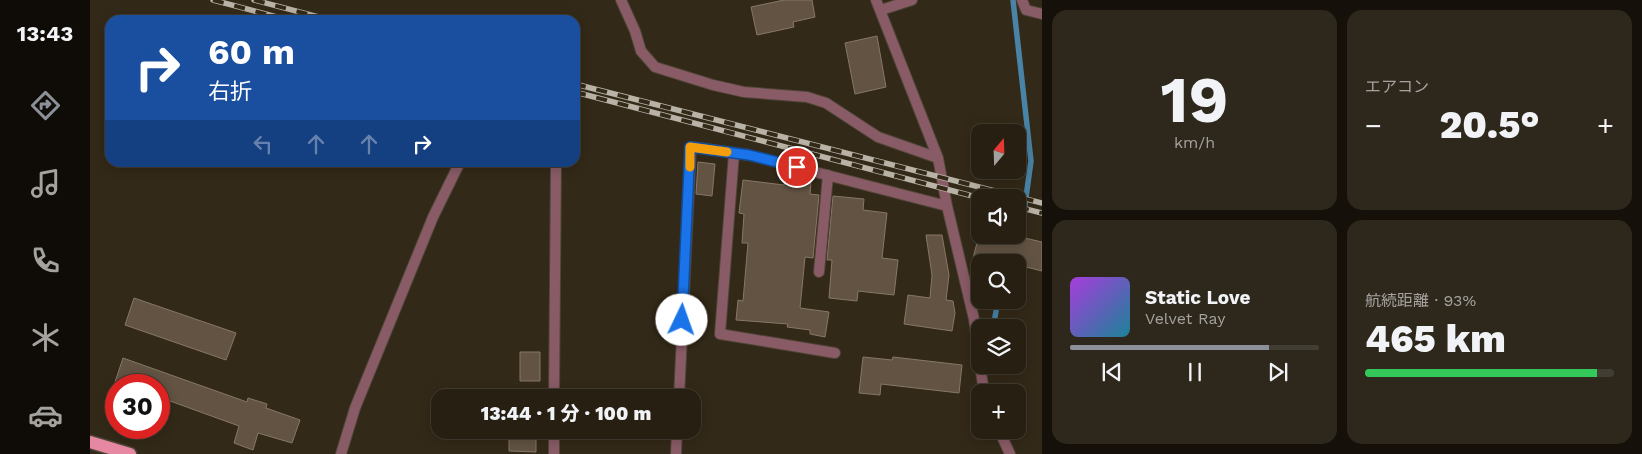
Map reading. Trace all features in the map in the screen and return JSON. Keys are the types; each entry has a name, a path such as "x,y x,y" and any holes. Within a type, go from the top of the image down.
{"main road":[{"path":"90,442 130,454"}],"street":[{"path":"621,0 635,31 641,51 655,66 712,85 744,92 807,97 826,104 878,137 938,158"},
{"path":"876,0 938,158 947,206 974,319"},
{"path":"881,10 912,0"},
{"path":"1022,0 1026,10 1042,14"},
{"path":"679,389 690,147 749,155 947,206"},
{"path":"734,153 720,334 835,353"},
{"path":"341,454 355,408 433,217 458,167"},
{"path":"554,389 556,167"},
{"path":"819,272 828,175"},
{"path":"554,439 554,454"},
{"path":"676,454 677,439"},
{"path":"1003,439 1010,454"}],"building":[{"path":"784,0 812,0 815,17 793,22 794,27 757,35 751,7"},
{"path":"877,36 886,87 855,94 845,43"},
{"path":"698,162 715,164 712,196 696,194"},
{"path":"743,180 784,185 785,180 811,183 810,194 819,195 813,258 805,257 800,308 829,312 825,337 810,334 810,330 787,327 788,324 736,320 738,300 743,301 748,243 742,243 744,214 739,213"},
{"path":"833,196 864,199 863,210 887,213 882,258 898,260 894,295 858,291 857,301 829,298 832,260 827,260"},
{"path":"926,235 942,235 949,275 946,300 953,301 955,313 952,331 904,324 908,295 930,298 932,275"},
{"path":"1026,238 1042,242 1042,271 1026,267 1026,254 974,254 977,244 1026,244"},
{"path":"134,298 236,333 226,360 125,325"},
{"path":"520,352 540,352 540,381 520,381"},
{"path":"863,357 892,360 893,357 962,365 959,393 881,384 880,395 859,393"},
{"path":"123,358 168,374 118,374"},
{"path":"170,375 247,402 248,398 267,404 266,408 300,420 292,443 258,433 253,450 234,443 239,426 170,401"},
{"path":"509,439 536,439 536,452 509,451"}],"waterway":[{"path":"1013,0 1031,161 1026,197"},
{"path":"995,317 996,309"}],"railway":[{"path":"213,0 269,15"},
{"path":"254,0 311,15"},
{"path":"580,85 1042,203"},
{"path":"580,93 971,196"},
{"path":"1026,209 1042,213"}],"slow traffic":[{"path":"690,167 690,147 727,152"}],"route":[{"path":"682,320 690,147 749,155 797,167"}]}
